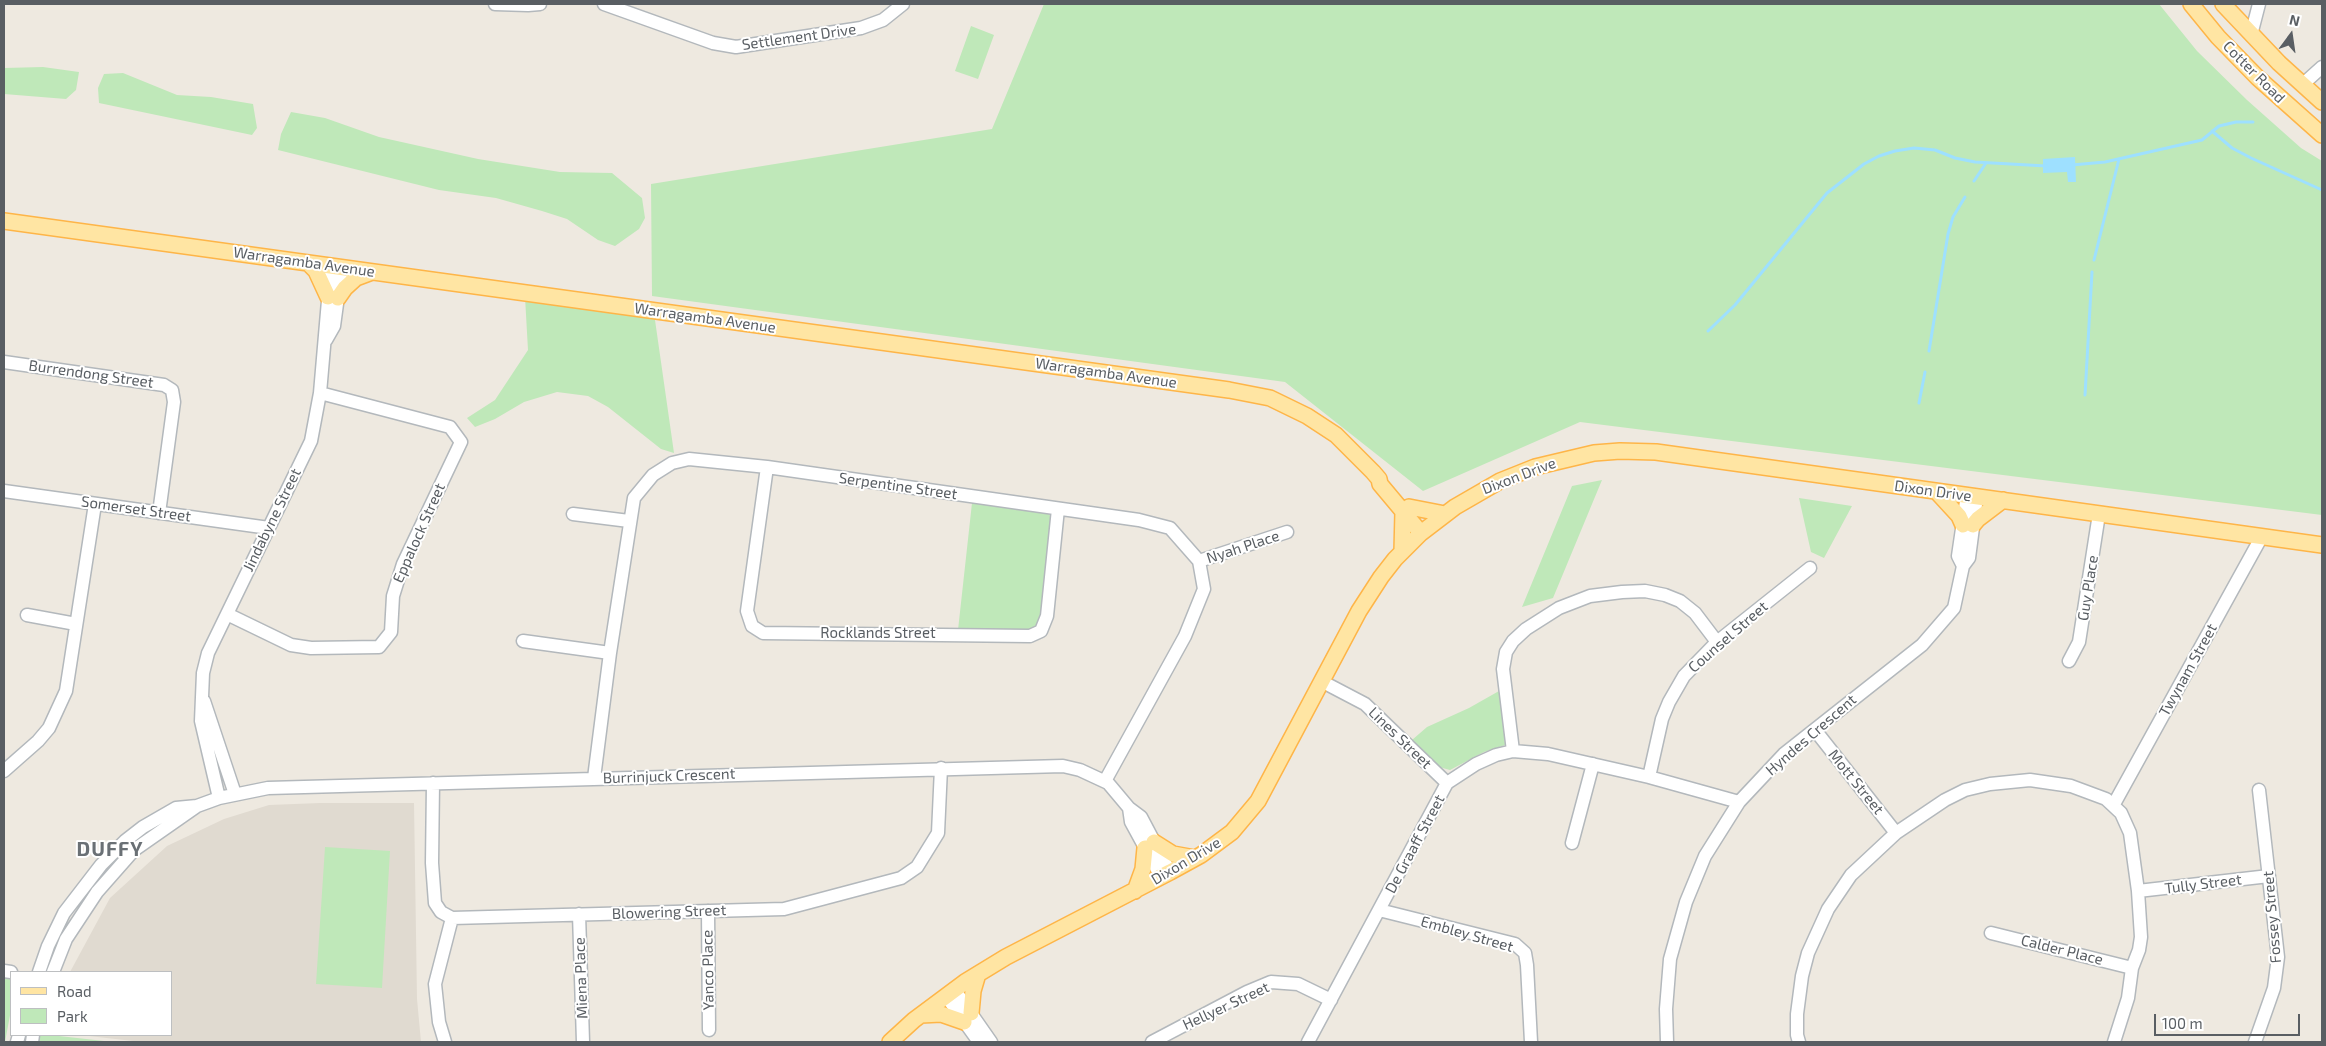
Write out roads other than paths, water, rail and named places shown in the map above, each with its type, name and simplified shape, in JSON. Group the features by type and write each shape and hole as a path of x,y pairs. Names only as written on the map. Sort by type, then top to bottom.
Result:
{"main road":[{"path":"2180,4 2197,24 2218,37"},
{"name":"Cotter Road","path":"2191,4 2218,37 2258,78 2322,135"},
{"name":"Cotter Road","path":"2223,4 2251,35 2322,102"},
{"name":"Warragamba Avenue","path":"4,220 1220,389 1270,398 1307,416 1336,435 1379,479 1380,484 1406,509 1424,530"},
{"path":"308,263 316,271 333,298 356,278 372,272"},
{"name":"Dixon Drive","path":"890,1042 920,1015 978,974 1006,957 1166,875 1195,858 1232,832 1258,802 1366,599 1381,577 1424,530 1445,514 1477,492 1535,467 1585,455 1620,451 1656,452 2322,545"},
{"path":"1936,491 1968,525 2003,500"},
{"path":"1402,552 1406,509 1445,514"},
{"path":"1135,891 1150,845 1173,854 1195,858"},
{"path":"920,1015 941,1014 967,1017 978,974"}],"street":[{"path":"495,4 540,4"},
{"name":"Settlement Drive","path":"604,4 713,43 736,47 861,28 883,20 903,4"},
{"path":"2251,35 2259,4"},
{"path":"2302,85 2322,67"},
{"name":"Jindabyne Street","path":"219,798 202,721 201,694 203,673 208,653 311,441 320,393 326,340 334,326 333,298 337,267"},
{"name":"Burrendong Street","path":"4,362 164,385 172,390 174,402 159,513"},
{"name":"Eppalock Street","path":"227,614 291,645 311,648 379,647 391,632 393,596 403,564 461,442 450,427 320,393"},
{"name":"Serpentine Street","path":"594,778 610,653 634,498 653,475 672,463 689,459 767,468 1139,520 1170,528 1199,562"},
{"name":"Rocklands Street","path":"767,468 747,611 752,626 763,633 1030,636 1041,631 1047,616 1058,508"},
{"name":"Somerset Street","path":"4,491 269,528"},
{"name":"Hyndes Crescent","path":"1667,1042 1666,1009 1670,959 1686,902 1705,856 1739,802 1784,754 1922,645 1954,608 1962,566 1958,556 1968,525 1972,496"},
{"path":"4,770 38,741 49,728 66,691 95,504"},
{"path":"573,514 629,521"},
{"name":"Guy Place","path":"2069,661 2080,642 2099,514"},
{"name":"Nyah Place","path":"1199,562 1287,532"},
{"name":"Twynam Street","path":"2114,804 2262,536"},
{"path":"1105,781 1185,636 1204,590 1199,562"},
{"name":"Counsel Street","path":"1649,777 1662,719 1669,702 1692,666 1717,642 1810,568"},
{"path":"1513,751 1503,669 1506,652 1513,641 1526,629 1559,608 1590,596 1622,592 1645,591 1665,595 1680,601 1695,613 1717,642"},
{"path":"27,615 76,624"},
{"path":"522,641 610,653"},
{"name":"Lines Street","path":"1323,682 1365,704 1447,783"},
{"name":"Jindabyne Street","path":"201,694 212,720 235,794"},
{"name":"Mott Street","path":"1815,730 1896,833"},
{"name":"De Graaff Street","path":"1308,1042 1447,783 1476,764 1513,751 1548,754 1649,777 1739,802"},
{"path":"1572,843 1594,764"},
{"name":"Burrinjuck Crescent","path":"39,971 48,946 64,914 101,865 143,827 176,808 197,806 219,798 268,788 1063,766 1080,770 1105,781 1118,792 1129,808 1131,822 1150,845 1166,875"},
{"name":"Blowering Street","path":"452,918 784,909 901,878 917,867 938,833 941,768"},
{"path":"1799,1042 1797,1014 1802,976 1808,953 1828,908 1851,875 1896,833 1937,804 1956,794 1999,782 2030,780 2052,782 2091,792 2114,804 2122,813 2130,833 2138,891 2140,937 2139,950 2132,968 2128,998 2114,1042"},
{"path":"432,783 435,903 441,912 452,918 435,984 439,1022 445,1042"},
{"name":"Fossey Street","path":"2256,1042 2277,974 2278,957 2259,790"},
{"name":"Burrinjuck Crescent","path":"53,971 66,939 97,892 134,850 197,806"},
{"name":"Tully Street","path":"2138,891 2269,876"},
{"name":"Embley Street","path":"1379,910 1515,944 1525,953 1527,965 1531,1042"},
{"name":"Yanco Place","path":"708,911 709,1030"},
{"name":"Miena Place","path":"579,914 583,1042"},
{"name":"Calder Place","path":"1991,933 2132,968"},
{"name":"Hellyer Street","path":"1152,1042 1247,992 1271,982 1298,984 1331,1000"},
{"path":"950,992 967,1017 979,1042"},
{"path":"967,1017 991,1042"}],"water":[{"path":"2075,157 2076,182 2068,182 2067,172 2043,173 2043,159"}],"waterway":[{"path":"2072,165 2105,162 2202,140 2219,126 2236,122 2253,122"},
{"path":"2212,131 2232,148 2322,190"},
{"path":"1708,331 1735,305 1827,193 1864,164 1879,156 1914,148 1935,150 1955,158 1975,162 2046,166"},
{"path":"2094,260 2119,159"},
{"path":"1974,181 1986,163"},
{"path":"1929,351 1948,234 1953,217 1965,197"},
{"path":"2085,395 2092,272"},
{"path":"1919,403 1925,372"}],"district":[{"name":"DUFFY","path":"110,849"}]}
